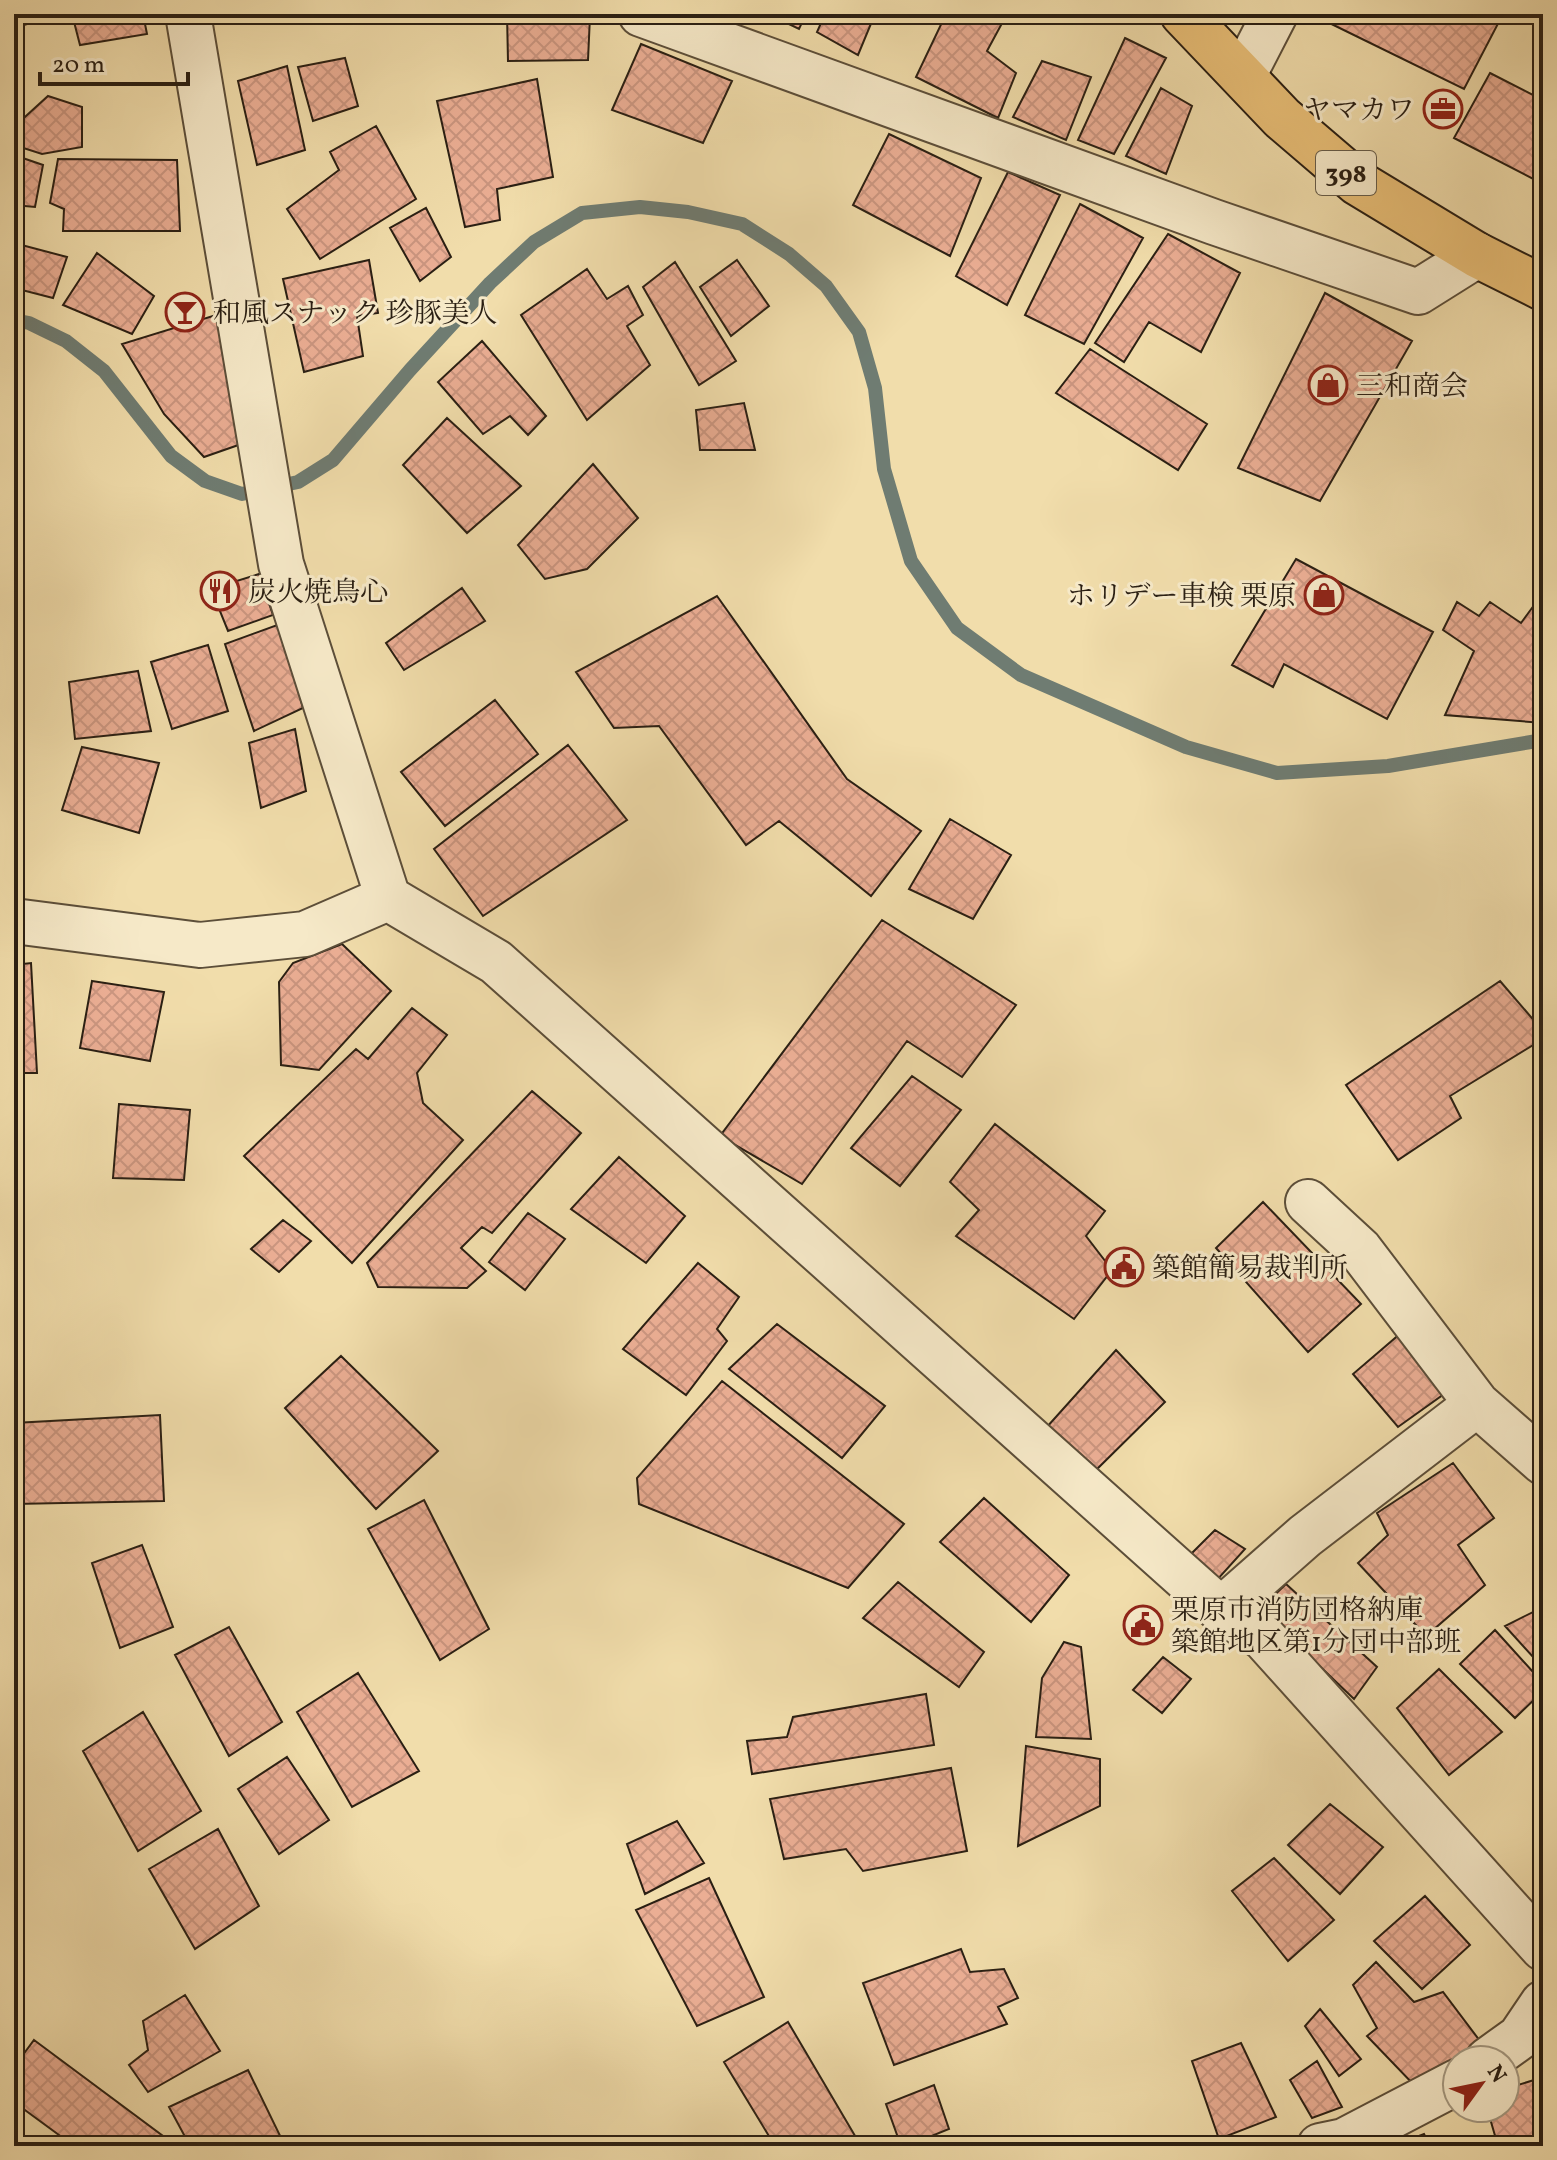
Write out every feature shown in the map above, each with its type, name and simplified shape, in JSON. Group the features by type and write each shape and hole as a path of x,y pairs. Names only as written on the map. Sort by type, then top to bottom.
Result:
{"highway":[{"name":"398","path":"1183,14 1282,118 1358,183 1477,255 1543,288"}],"street":[{"path":"188,14 281,564 388,898 496,962 1221,1610 1264,1638 1543,1948"},
{"path":"641,14 1214,222 1418,292 1477,255"},
{"path":"1243,76 1275,14"},
{"path":"14,921 200,945 305,934 388,898"},
{"path":"1308,1202 1360,1250 1477,1404 1543,1462"},
{"path":"1221,1610 1305,1536 1477,1404"},
{"path":"1510,2044 1520,2037 1543,2003"},
{"path":"1320,2146 1344,2141 1441,2090"}],"building":[{"path":"14,14 58,14 58,15 14,28"},
{"path":"72,14 143,14 147,34 80,45"},
{"path":"507,14 590,16 588,60 508,61"},
{"path":"768,14 806,14 799,29"},
{"path":"825,14 875,14 858,55 817,32"},
{"path":"946,14 1007,14 987,51 1016,73 998,118 916,77"},
{"path":"1311,14 1503,14 1464,89"},
{"path":"1125,38 1166,58 1114,154 1078,140"},
{"path":"641,44 732,81 703,143 612,110"},
{"path":"345,58 358,106 313,121 298,67"},
{"path":"1042,61 1091,77 1066,140 1013,117"},
{"path":"287,66 305,150 257,165 238,81"},
{"path":"1490,73 1543,100 1543,184 1454,138"},
{"path":"537,79 553,177 497,189 500,220 465,227 437,101"},
{"path":"1161,88 1192,106 1166,174 1126,156"},
{"path":"48,96 82,107 82,147 42,154 14,145 14,127"},
{"path":"376,126 416,199 320,259 287,209 339,170 330,152"},
{"path":"889,134 981,178 950,256 853,205"},
{"path":"14,155 43,165 35,207 14,205"},
{"path":"58,159 177,160 180,231 63,231 64,209 50,203"},
{"path":"1008,172 1060,195 1007,305 956,276"},
{"path":"1080,204 1143,238 1084,344 1025,315"},
{"path":"426,208 451,257 420,281 390,228"},
{"path":"1168,234 1240,273 1201,352 1149,322 1124,362 1095,343"},
{"path":"14,243 67,257 53,298 14,288"},
{"path":"97,253 154,296 132,334 63,305"},
{"path":"369,260 378,313 357,316 363,356 304,372 283,279"},
{"path":"737,260 769,306 731,336 700,287"},
{"path":"675,262 736,361 699,385 643,287"},
{"path":"587,269 607,299 628,286 643,315 627,326 650,365 587,420 521,315"},
{"path":"1325,293 1412,341 1320,501 1238,468"},
{"path":"229,311 247,442 204,457 164,414 122,344"},
{"path":"482,341 546,416 528,435 510,416 483,434 438,382"},
{"path":"1090,349 1207,424 1178,470 1056,393"},
{"path":"744,403 755,450 700,450 696,410"},
{"path":"447,418 521,486 467,533 403,465"},
{"path":"593,464 638,518 587,569 545,579 518,545"},
{"path":"1296,559 1433,632 1387,719 1284,664 1273,687 1232,665"},
{"path":"259,574 273,615 228,631 211,589"},
{"path":"462,588 485,621 404,670 386,643"},
{"path":"1543,593 1543,723 1445,715 1474,651 1443,630 1457,602 1479,616 1490,602 1521,623"},
{"path":"717,596 847,779 921,831 871,896 779,821 746,845 659,726 614,728 576,672"},
{"path":"280,624 303,708 254,731 225,644"},
{"path":"208,645 228,711 172,729 151,662"},
{"path":"138,671 151,731 75,739 69,682"},
{"path":"495,700 538,754 445,826 401,772"},
{"path":"295,729 306,791 261,808 249,743"},
{"path":"568,745 627,820 483,916 434,849"},
{"path":"82,747 159,763 139,833 62,810"},
{"path":"950,819 1011,855 973,919 909,889"},
{"path":"882,920 1016,1005 962,1077 907,1041 802,1184 720,1136"},
{"path":"342,944 391,991 319,1070 281,1065 279,982 293,963"},
{"path":"31,963 37,1073 14,1073 14,965"},
{"path":"92,981 164,992 150,1061 80,1048"},
{"path":"1500,981 1543,1031 1543,1039 1450,1096 1461,1118 1398,1160 1346,1085"},
{"path":"412,1008 447,1035 417,1073 423,1103 463,1140 352,1263 244,1156 356,1049 368,1059"},
{"path":"912,1076 961,1110 900,1186 851,1148"},
{"path":"532,1091 581,1133 492,1233 482,1227 461,1248 486,1271 467,1288 378,1287 367,1263"},
{"path":"119,1104 190,1110 184,1180 113,1178"},
{"path":"995,1124 1105,1211 1086,1236 1112,1270 1074,1319 956,1236 979,1210 950,1182"},
{"path":"619,1157 685,1216 646,1263 571,1209"},
{"path":"1263,1202 1361,1304 1308,1352 1216,1248"},
{"path":"528,1213 565,1239 525,1290 489,1262"},
{"path":"283,1220 311,1241 279,1272 251,1249"},
{"path":"698,1263 739,1297 717,1329 727,1341 686,1395 623,1349"},
{"path":"777,1324 885,1406 842,1458 729,1369"},
{"path":"1401,1333 1451,1389 1398,1427 1353,1374"},
{"path":"1116,1350 1165,1402 1093,1473 1046,1428"},
{"path":"341,1356 438,1451 376,1509 285,1408"},
{"path":"722,1381 904,1524 848,1588 639,1504 637,1478"},
{"path":"160,1415 164,1501 14,1504 14,1423"},
{"path":"1453,1463 1494,1518 1458,1545 1485,1585 1426,1636 1358,1563 1388,1535 1377,1513"},
{"path":"984,1498 1069,1575 1031,1622 940,1542"},
{"path":"424,1500 489,1629 440,1660 368,1529"},
{"path":"1215,1530 1245,1549 1217,1580 1188,1557"},
{"path":"142,1545 173,1627 120,1648 92,1563"},
{"path":"898,1582 984,1652 959,1687 863,1618"},
{"path":"1286,1584 1377,1667 1354,1699 1260,1609"},
{"path":"1543,1607 1543,1668 1505,1626"},
{"path":"229,1627 282,1722 229,1756 175,1655"},
{"path":"1495,1630 1543,1683 1543,1691 1515,1718 1460,1664"},
{"path":"1064,1642 1081,1647 1091,1739 1036,1737 1042,1678"},
{"path":"1163,1657 1191,1679 1162,1713 1133,1690"},
{"path":"1439,1669 1502,1732 1449,1775 1397,1708"},
{"path":"358,1673 419,1771 352,1807 297,1712"},
{"path":"926,1694 934,1745 752,1774 747,1741 787,1737 793,1717"},
{"path":"143,1712 201,1811 138,1851 83,1751"},
{"path":"1026,1746 1100,1759 1100,1806 1018,1846"},
{"path":"287,1757 329,1820 279,1854 238,1789"},
{"path":"951,1768 967,1851 863,1871 846,1849 784,1859 770,1799"},
{"path":"1330,1804 1383,1847 1340,1894 1288,1845"},
{"path":"677,1821 704,1863 645,1894 627,1844"},
{"path":"218,1829 259,1906 195,1949 149,1869"},
{"path":"1274,1858 1334,1920 1288,1961 1232,1891"},
{"path":"709,1878 764,1997 697,2026 636,1910"},
{"path":"1425,1896 1470,1945 1422,1989 1374,1941"},
{"path":"961,1949 970,1972 1004,1969 1018,1998 998,2007 1007,2024 894,2065 863,1983"},
{"path":"1376,1962 1414,2002 1443,1992 1480,2041 1476,2044 1441,2044 1441,2067 1414,2085 1367,2036 1377,2028 1353,1985"},
{"path":"185,1995 220,2051 148,2092 129,2065 148,2050 143,2021"},
{"path":"1320,2009 1361,2059 1339,2076 1305,2026"},
{"path":"788,2022 861,2146 775,2146 724,2062"},
{"path":"34,2040 167,2139 161,2146 74,2146 14,2102 14,2067"},
{"path":"1241,2043 1276,2117 1219,2139 1192,2061"},
{"path":"1317,2061 1342,2107 1312,2118 1290,2080"},
{"path":"248,2070 285,2146 190,2146 169,2107"},
{"path":"1534,2080 1543,2105 1543,2146 1498,2146 1492,2124 1521,2124 1521,2084"},
{"path":"934,2085 949,2129 901,2146 886,2104"},
{"path":"1424,2134 1430,2146 1393,2146"}],"waterway":[{"path":"14,320 29,323 66,341 104,371 171,456 205,481 242,494 298,482 333,460 490,283 534,242 582,213 640,207 688,212 742,224 789,254 826,286 859,332 875,388 884,469 911,561 957,628 1021,675 1186,747 1277,773 1388,766 1543,740"}],"place":[{"name":"ヤマカワ","path":"1443,109"},
{"name":"和風スナック 珍豚美人","path":"185,312"},
{"name":"三和商会","path":"1328,385"},
{"name":"炭火焼鳥心","path":"220,591"},
{"name":"ホリデー車検 栗原","path":"1324,595"},
{"name":"築館簡易裁判所","path":"1124,1267"},
{"name":"栗原市消防団格納庫 築館地区第1分団中部班","path":"1143,1625"}]}
